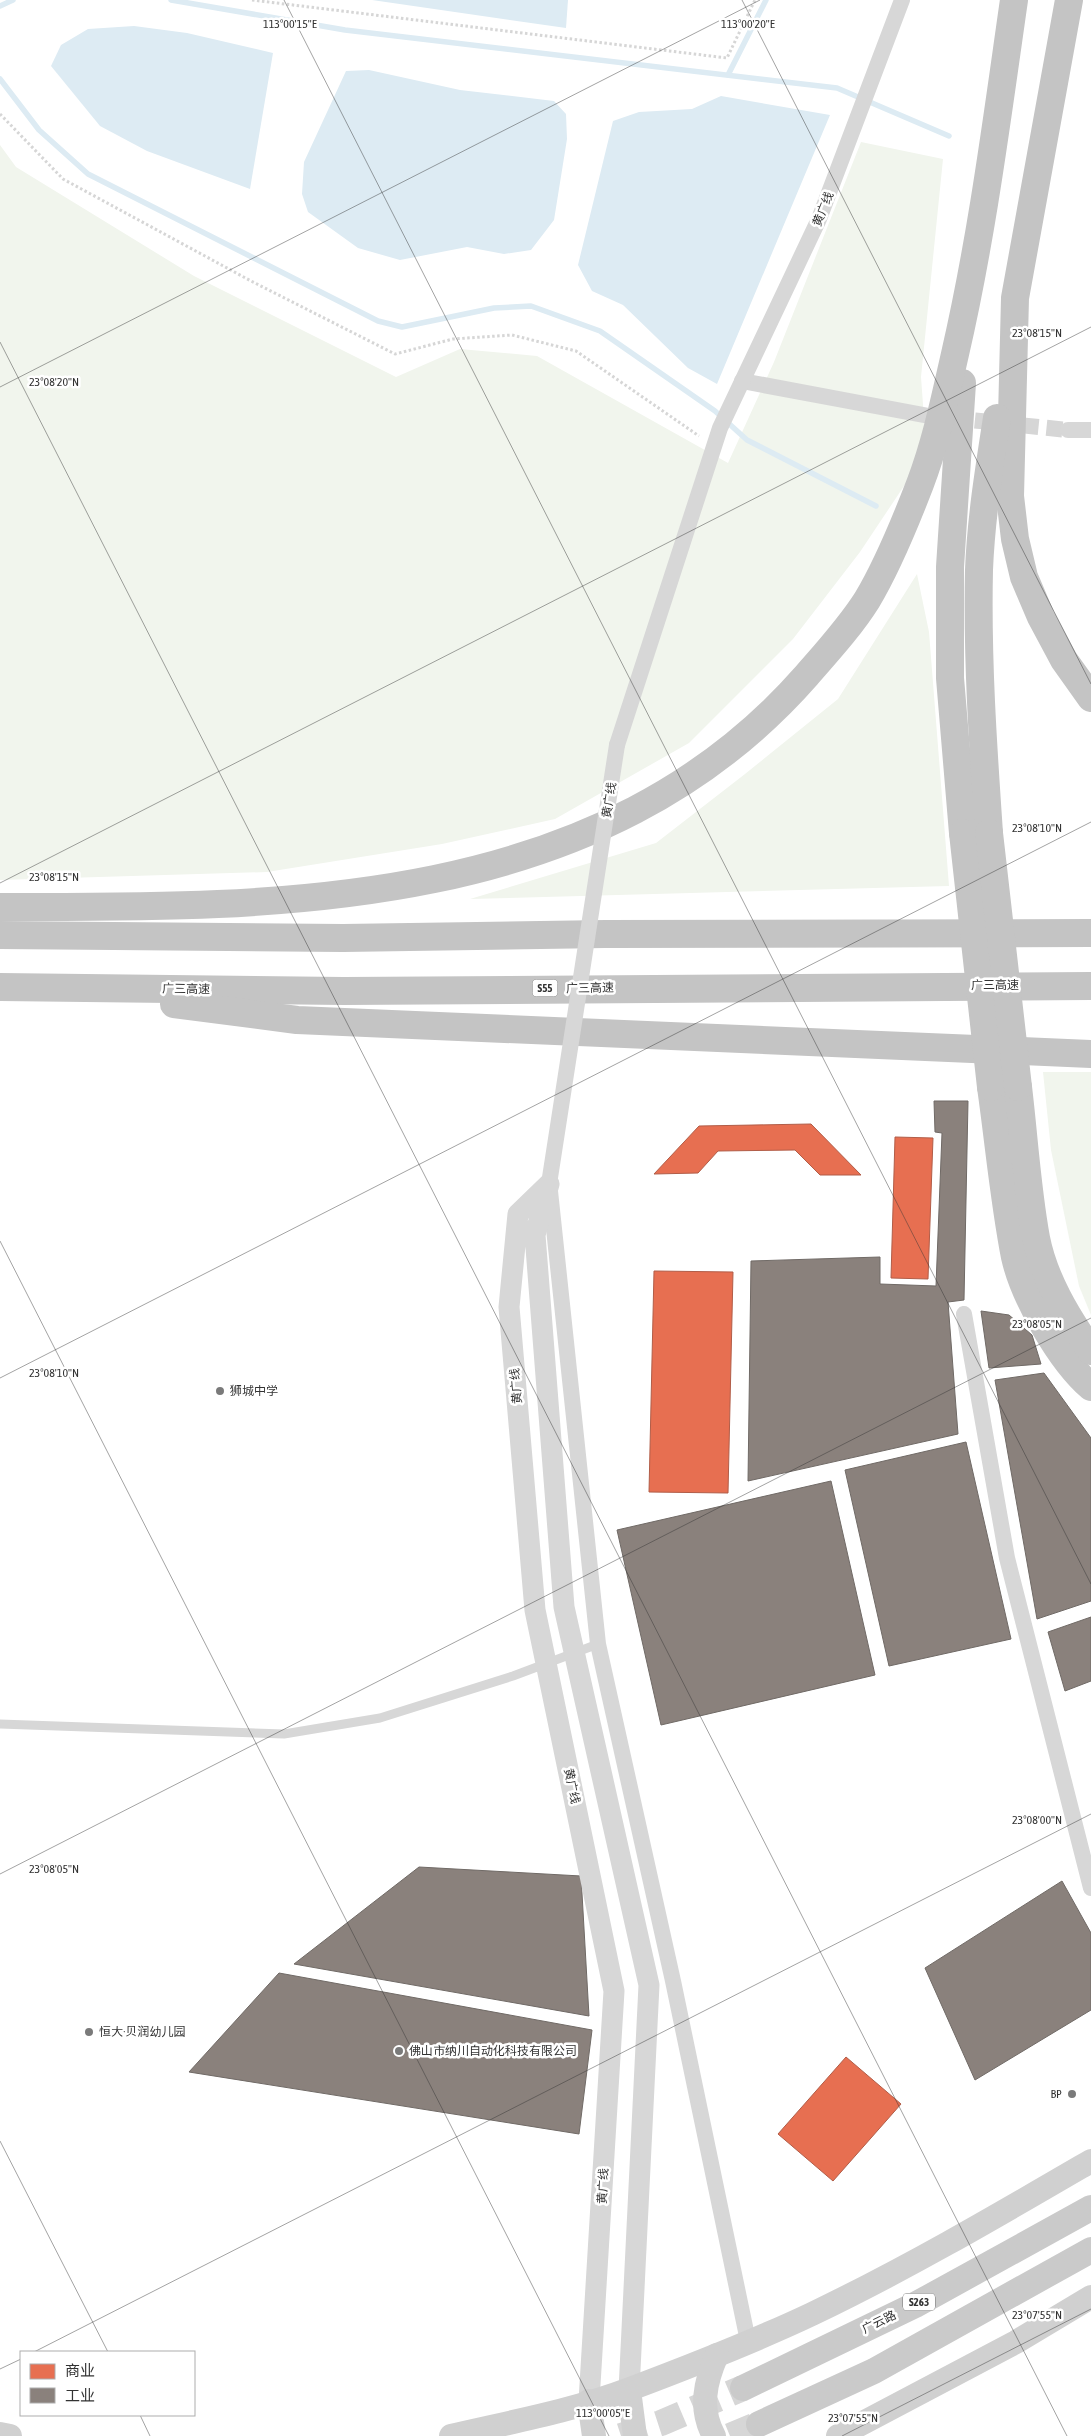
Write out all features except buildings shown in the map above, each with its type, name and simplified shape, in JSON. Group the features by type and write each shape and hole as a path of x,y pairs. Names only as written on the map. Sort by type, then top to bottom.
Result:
{"highway":[{"path":"0,908 174,908 288,901 391,888 470,872 538,852 590,831 644,805 702,770 750,733 789,695 866,601 892,550 921,482 940,422 968,300 1014,0"},
{"path":"976,833 980,689 980,569 986,485 1015,298 1069,0"},
{"path":"1015,298 1010,451 1010,496 1015,539 1024,577 1041,617 1064,660 1091,698"},
{"path":"968,300 950,567 950,678 976,833 1005,1087 1016,1259 1032,1302 1052,1341 1078,1375 1091,1387"},
{"path":"0,935 353,938 604,934 1091,933"},
{"name":"广三高速","path":"0,987 344,991 1091,986"},
{"path":"49,987 298,1020 1091,1054"},
{"path":"1005,1087 1036,1239 1051,1282 1068,1318 1091,1350"}],"main road":[{"path":"468,2434 533,2418 629,2390 717,2355 830,2304 987,2221 1091,2161"},
{"name":"广云路","path":"744,2388 915,2305 1091,2208"},
{"path":"759,2424 874,2371 1091,2250"},
{"path":"838,2436 1016,2342 1091,2297"},
{"path":"714,2436 708,2425 704,2399 708,2375 717,2355"},
{"path":"629,2390 635,2436"},
{"path":"590,2401 594,2436"},
{"path":"0,2434 10,2436"}],"street":[{"name":"黄广线","path":"629,2390 649,1985 564,1606 535,1235 549,1184 617,745 720,428 819,219 902,0"},
{"path":"742,380 929,416"},
{"path":"1068,430 1091,430"},
{"name":"黄广线","path":"549,1184 518,1214 509,1307 535,1610 614,1991 590,2401"},
{"path":"549,1184 598,1644 671,1972 748,2341"},
{"path":"964,1314 1007,1558 1091,1888"}],"lane":[{"path":"0,1724 284,1734 380,1718 546,1664 598,1644"}],"path":[{"path":"252,0 727,58 755,0"},
{"path":"0,114 63,179 251,281 395,354 453,339 512,335 576,351 615,380 714,446"}],"shaded area":[{"path":"372,0 568,0 566,28"},
{"path":"134,26 187,33 273,53 250,189 147,151 100,126 51,66 61,45 88,29"},
{"path":"369,70 460,90 554,101 566,114 567,139 554,220 531,250 504,254 467,247 400,260 358,248 308,212 302,194 304,162 346,71"},
{"path":"721,96 830,115 717,384 688,368 623,305 592,291 578,265 613,121 639,112 692,109"},
{"path":"861,142 943,159 921,377 925,432 914,471 860,552 793,639 689,743 555,819 442,844 267,872 0,880 0,145 16,167 194,276 396,377 460,349 537,356 728,463 774,362"},
{"path":"917,574 929,632 949,886 470,899 656,843 838,699"},
{"path":"1043,1072 1091,1072 1091,1315 1079,1286 1051,1150"}],"waterway":[{"path":"0,6 13,0"},
{"path":"171,0 345,30 837,88 949,136"},
{"path":"728,75 766,0"},
{"path":"0,79 39,130 88,174 378,321 402,327 494,308 531,306 600,331 715,411 747,440 876,506"}],"tunnel":[{"path":"951,418 1068,430"},
{"path":"621,2436 661,2423 743,2388"},
{"path":"730,2436 759,2424"}],"place":[{"name":"狮城中学","path":"220,1391"},
{"name":"恒大·贝润幼儿园","path":"89,2032"},
{"name":"佛山市纳川自动化科技有限公司","path":"399,2051"},
{"name":"BP","path":"1072,2094"}]}
